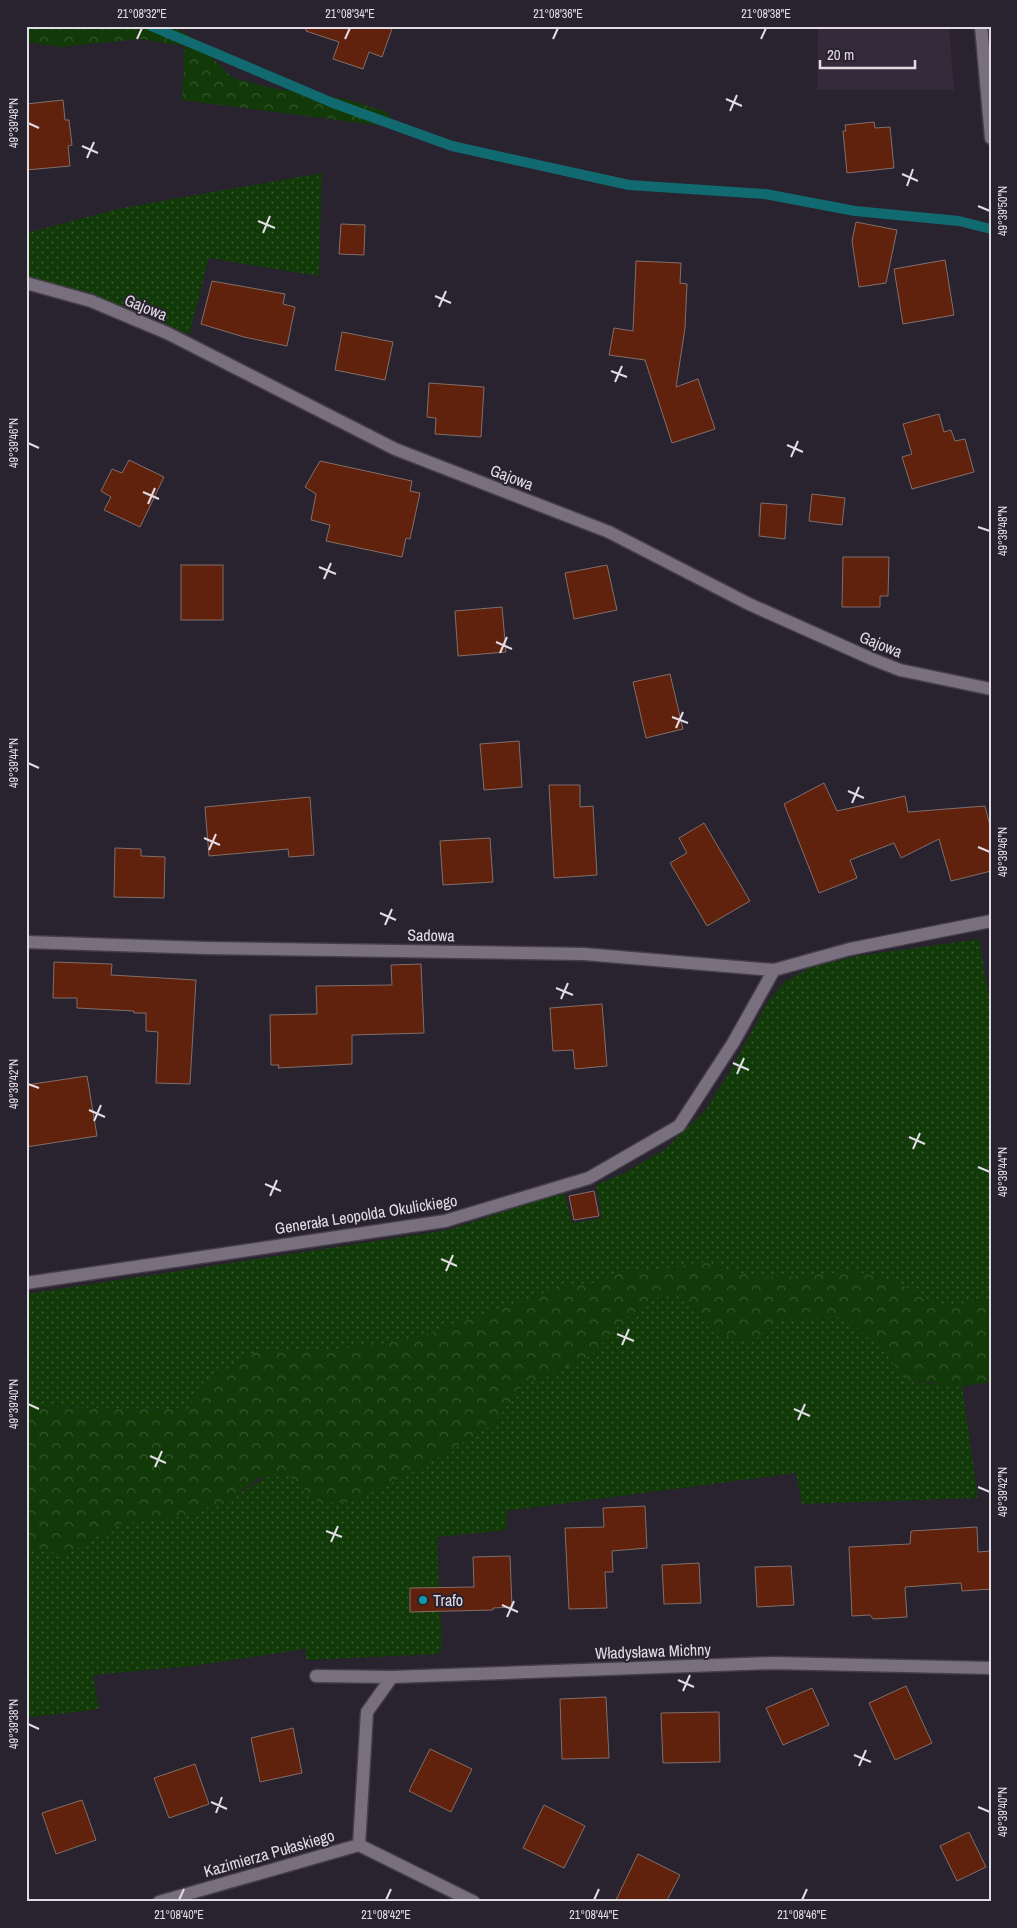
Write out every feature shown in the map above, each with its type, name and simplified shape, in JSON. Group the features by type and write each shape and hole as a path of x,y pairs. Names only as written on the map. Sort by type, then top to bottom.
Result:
{"street":[{"path":"981,26 991,138"},
{"name":"Gajowa","path":"26,283 92,301 167,333 395,449 609,532 749,604 872,659 900,670 991,689"},
{"path":"774,970 850,949 991,921"},
{"name":"Sadowa","path":"26,942 206,948 584,954 774,970"},
{"name":"Generała Leopolda Okulickiego","path":"26,1283 445,1221 589,1178 680,1126 733,1043 774,970"},
{"name":"Władysława Michny","path":"316,1676 392,1676 773,1663 991,1668"},
{"name":"Kazimierza Pułaskiego","path":"358,1845 367,1712 392,1676"},
{"name":"Kazimierza Pułaskiego","path":"159,1902 358,1845 474,1902"}],"shaded area":[{"path":"818,26 949,26 954,90 817,90"}],"green space":[{"path":"26,26 171,26 187,34 233,78 277,89 349,100 387,112 391,118 384,126 182,100 185,46 140,39 61,47 26,42"},
{"path":"322,173 319,276 209,258 189,335 146,314 26,275 26,233 122,208"},
{"path":"979,939 991,1008 991,1301 980,1298 952,1307 925,1300 896,1281 843,1269 839,1273 763,1278 735,1272 706,1262 665,1269 622,1272 593,1283 564,1287 407,1341 328,1350 258,1351 203,1383 189,1409 26,1407 26,1294 448,1230 564,1192 572,1223 602,1218 596,1185 626,1172 664,1150 704,1112 729,1073 767,1003 784,982 810,968 857,956"},
{"path":"706,1262 735,1272 763,1278 839,1273 843,1269 896,1281 925,1300 952,1307 980,1298 991,1301 991,1382 958,1387 932,1382 906,1381 885,1352 844,1317 783,1319 772,1325 752,1342 713,1332 677,1293 649,1300 620,1324 590,1356 540,1379 526,1382 492,1425 411,1473 352,1502 320,1503 287,1474 259,1478 234,1496 186,1516 119,1524 65,1555 26,1547 26,1407 189,1409 203,1383 258,1351 328,1350 407,1341 564,1287 593,1283 622,1272 665,1269"},
{"path":"677,1293 713,1332 752,1342 772,1325 783,1319 845,1317 885,1352 906,1381 962,1386 978,1498 802,1504 796,1473 507,1511 507,1530 437,1537 442,1650 439,1649 439,1654 306,1660 306,1649 192,1666 93,1675 99,1709 26,1718 26,1547 65,1555 119,1524 186,1516 234,1496 266,1477 287,1474 320,1503 352,1502 411,1473 492,1425 526,1382 540,1379 620,1324 649,1300"}],"building":[{"path":"306,26 393,26 382,57 369,52 363,69 333,59 339,42 306,31"},
{"path":"63,100 65,120 69,120 72,145 68,146 70,166 26,170 26,104"},
{"path":"874,122 875,128 890,127 894,168 847,173 843,131 846,131 845,125"},
{"path":"856,222 897,230 886,283 859,287 852,241"},
{"path":"341,224 365,225 364,255 339,254"},
{"path":"945,260 954,315 903,324 894,269"},
{"path":"636,261 681,263 680,283 687,284 685,328 676,387 698,379 715,429 672,443 645,360 609,355 614,328 633,331"},
{"path":"212,281 285,294 283,304 295,307 287,346 244,337 201,324"},
{"path":"342,332 393,342 385,380 335,370"},
{"path":"429,383 484,387 481,437 435,434 436,418 427,417"},
{"path":"939,414 944,432 951,430 955,441 965,439 974,472 912,489 902,457 912,454 903,424"},
{"path":"129,460 164,477 140,527 104,510 111,497 101,491 112,469 122,473"},
{"path":"320,461 412,481 410,491 420,493 410,539 406,538 402,557 326,541 330,525 311,520 316,494 305,487"},
{"path":"812,494 845,498 842,525 809,521"},
{"path":"761,503 787,505 785,539 759,536"},
{"path":"843,557 889,557 888,596 880,596 880,607 842,607"},
{"path":"181,565 223,565 223,620 181,620"},
{"path":"607,565 617,610 574,619 565,573"},
{"path":"502,607 506,652 458,656 455,611"},
{"path":"670,674 683,729 646,738 633,682"},
{"path":"519,741 522,787 484,790 480,744"},
{"path":"824,783 837,811 905,796 908,812 985,806 991,830 991,871 951,881 939,839 901,858 894,843 850,860 857,878 819,893 784,804"},
{"path":"549,785 580,785 580,807 593,806 597,875 554,878"},
{"path":"310,797 314,855 289,857 288,849 209,856 205,807"},
{"path":"704,823 750,901 707,926 670,863 687,853 679,838"},
{"path":"490,838 493,882 443,885 440,841"},
{"path":"115,848 141,849 141,856 165,857 164,898 114,897"},
{"path":"54,962 112,964 111,975 196,980 190,1084 156,1083 158,1032 146,1031 146,1013 77,1008 77,998 53,998"},
{"path":"421,964 424,1033 352,1035 352,1064 278,1068 279,1065 271,1065 270,1015 317,1014 316,986 392,985 391,965"},
{"path":"602,1004 607,1066 575,1069 573,1050 553,1051 550,1008"},
{"path":"87,1076 97,1136 26,1147 26,1085"},
{"path":"594,1191 599,1216 574,1220 569,1196"},
{"path":"645,1506 647,1548 612,1551 613,1572 605,1572 607,1608 569,1609 565,1528 604,1527 603,1508"},
{"path":"977,1527 978,1552 991,1551 991,1589 962,1591 961,1583 905,1587 907,1617 873,1619 870,1615 852,1616 849,1547 910,1544 911,1531"},
{"path":"510,1556 512,1607 493,1608 493,1610 410,1612 410,1588 474,1587 473,1557"},
{"path":"699,1563 701,1603 664,1604 662,1565"},
{"path":"791,1566 794,1605 757,1607 755,1567"},
{"path":"906,1686 932,1743 895,1760 869,1703"},
{"path":"812,1688 829,1725 783,1745 766,1708"},
{"path":"606,1697 609,1758 562,1759 560,1699"},
{"path":"719,1712 720,1762 663,1763 661,1713"},
{"path":"293,1728 302,1773 260,1782 251,1738"},
{"path":"430,1749 472,1769 451,1812 409,1791"},
{"path":"195,1764 209,1804 169,1818 154,1778"},
{"path":"82,1800 96,1840 56,1854 42,1813"},
{"path":"544,1805 585,1826 564,1868 523,1848"},
{"path":"969,1832 986,1867 957,1881 940,1846"},
{"path":"638,1854 680,1875 666,1902 615,1902"}],"waterway":[{"path":"151,26 333,103 452,146 629,185 765,194 855,211 959,221 991,229"}],"place":[{"name":"Trafo","path":"423,1600"}]}
